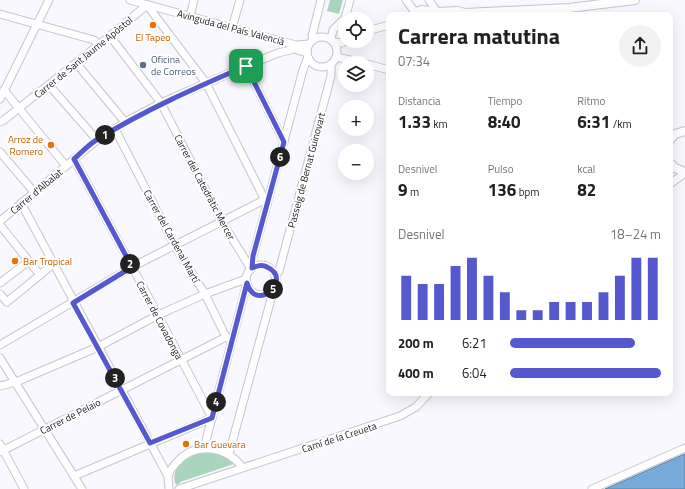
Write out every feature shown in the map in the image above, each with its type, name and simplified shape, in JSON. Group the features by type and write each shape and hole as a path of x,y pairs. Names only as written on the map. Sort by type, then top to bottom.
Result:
{"main road":[{"path":"500,12 569,8 635,0"},
{"path":"418,12 422,10 430,12"},
{"path":"673,136 679,132 685,131"},
{"path":"673,166 685,172"}],"street":[{"path":"0,99 49,0"},
{"name":"Avinguda del País Valencià","path":"130,0 148,2 190,16 296,45 311,42"},
{"path":"190,16 194,0"},
{"path":"232,28 240,0"},
{"path":"347,12 350,0"},
{"path":"406,0 414,12"},
{"path":"429,0 437,12"},
{"path":"204,448 229,339 252,269 253,256 265,202 284,142 308,55 320,1"},
{"path":"148,2 206,84 265,202"},
{"name":"Carrer de Sant Jaume Apòstol","path":"0,122 110,36 148,2"},
{"path":"0,14 94,40 98,45"},
{"path":"308,55 311,61 318,66 323,67 332,64 337,52 332,41 333,30 338,26"},
{"path":"374,28 386,26"},
{"name":"Carrer del Catedràtic Mercer","path":"110,36 161,103 222,222 252,269"},
{"path":"311,42 322,37 338,42"},
{"path":"273,39 277,43 278,53"},
{"name":"Carrer d'Albalat","path":"0,221 97,140 115,130 125,122 161,103 278,53 294,49 308,55"},
{"path":"76,63 125,122"},
{"name":"Passeig de Bernat Guinovart","path":"275,276 279,271 332,64"},
{"path":"374,65 386,69"},
{"path":"246,66 284,142"},
{"path":"49,85 97,140"},
{"path":"4,90 66,166"},
{"name":"Carrer del Cardenal Martí","path":"115,130 175,246 205,294 229,339"},
{"path":"0,152 34,192"},
{"name":"Carrer de Covadonga","path":"74,159 212,418"},
{"path":"673,182 685,172"},
{"path":"0,345 132,267 265,202"},
{"path":"21,203 54,263 73,303 168,476 169,489"},
{"path":"0,221 40,275"},
{"path":"0,284 29,261"},
{"path":"0,294 7,302 54,263"},
{"path":"229,454 276,282 272,270 266,266 259,266 252,269"},
{"path":"247,281 249,289 258,295 267,294 274,288"},
{"path":"0,386 16,382 98,347 158,315 205,294 247,281"},
{"name":"Carrer de Pelaio","path":"1,448 44,429 182,360 229,339"},
{"path":"0,358 82,489"},
{"name":"Camí de la Creueta","path":"179,489 400,416 416,407 426,396"},
{"path":"74,476 212,418"},
{"path":"1,448 24,489"},
{"path":"168,476 174,465 184,456 204,448 217,449 229,454 242,467"},
{"path":"592,489 685,448"}],"green space":[{"path":"330,0 343,0 338,14 327,11"},
{"path":"208,452 220,454 234,464 180,482 177,485 175,483 174,477 176,471 184,461 195,455"}],"water":[{"path":"685,454 685,489 605,489 682,455"}],"place":[{"name":"El Tapeo","path":"153,25"},
{"name":"Oficina de Correos","path":"143,65"},
{"name":"Arroz de Romero","path":"51,145"},
{"name":"Bar Tropical","path":"15,261"},
{"name":"Bar Guevara","path":"186,444"}],"route":[{"path":"246,66 282,134 284,142 253,256 252,268 262,265 266,266 274,272 276,282 274,288 270,292 261,295 258,295 249,289 247,283 212,418 150,443 73,303 132,267 74,159 97,140 115,130 125,122 161,103 246,66"}]}
